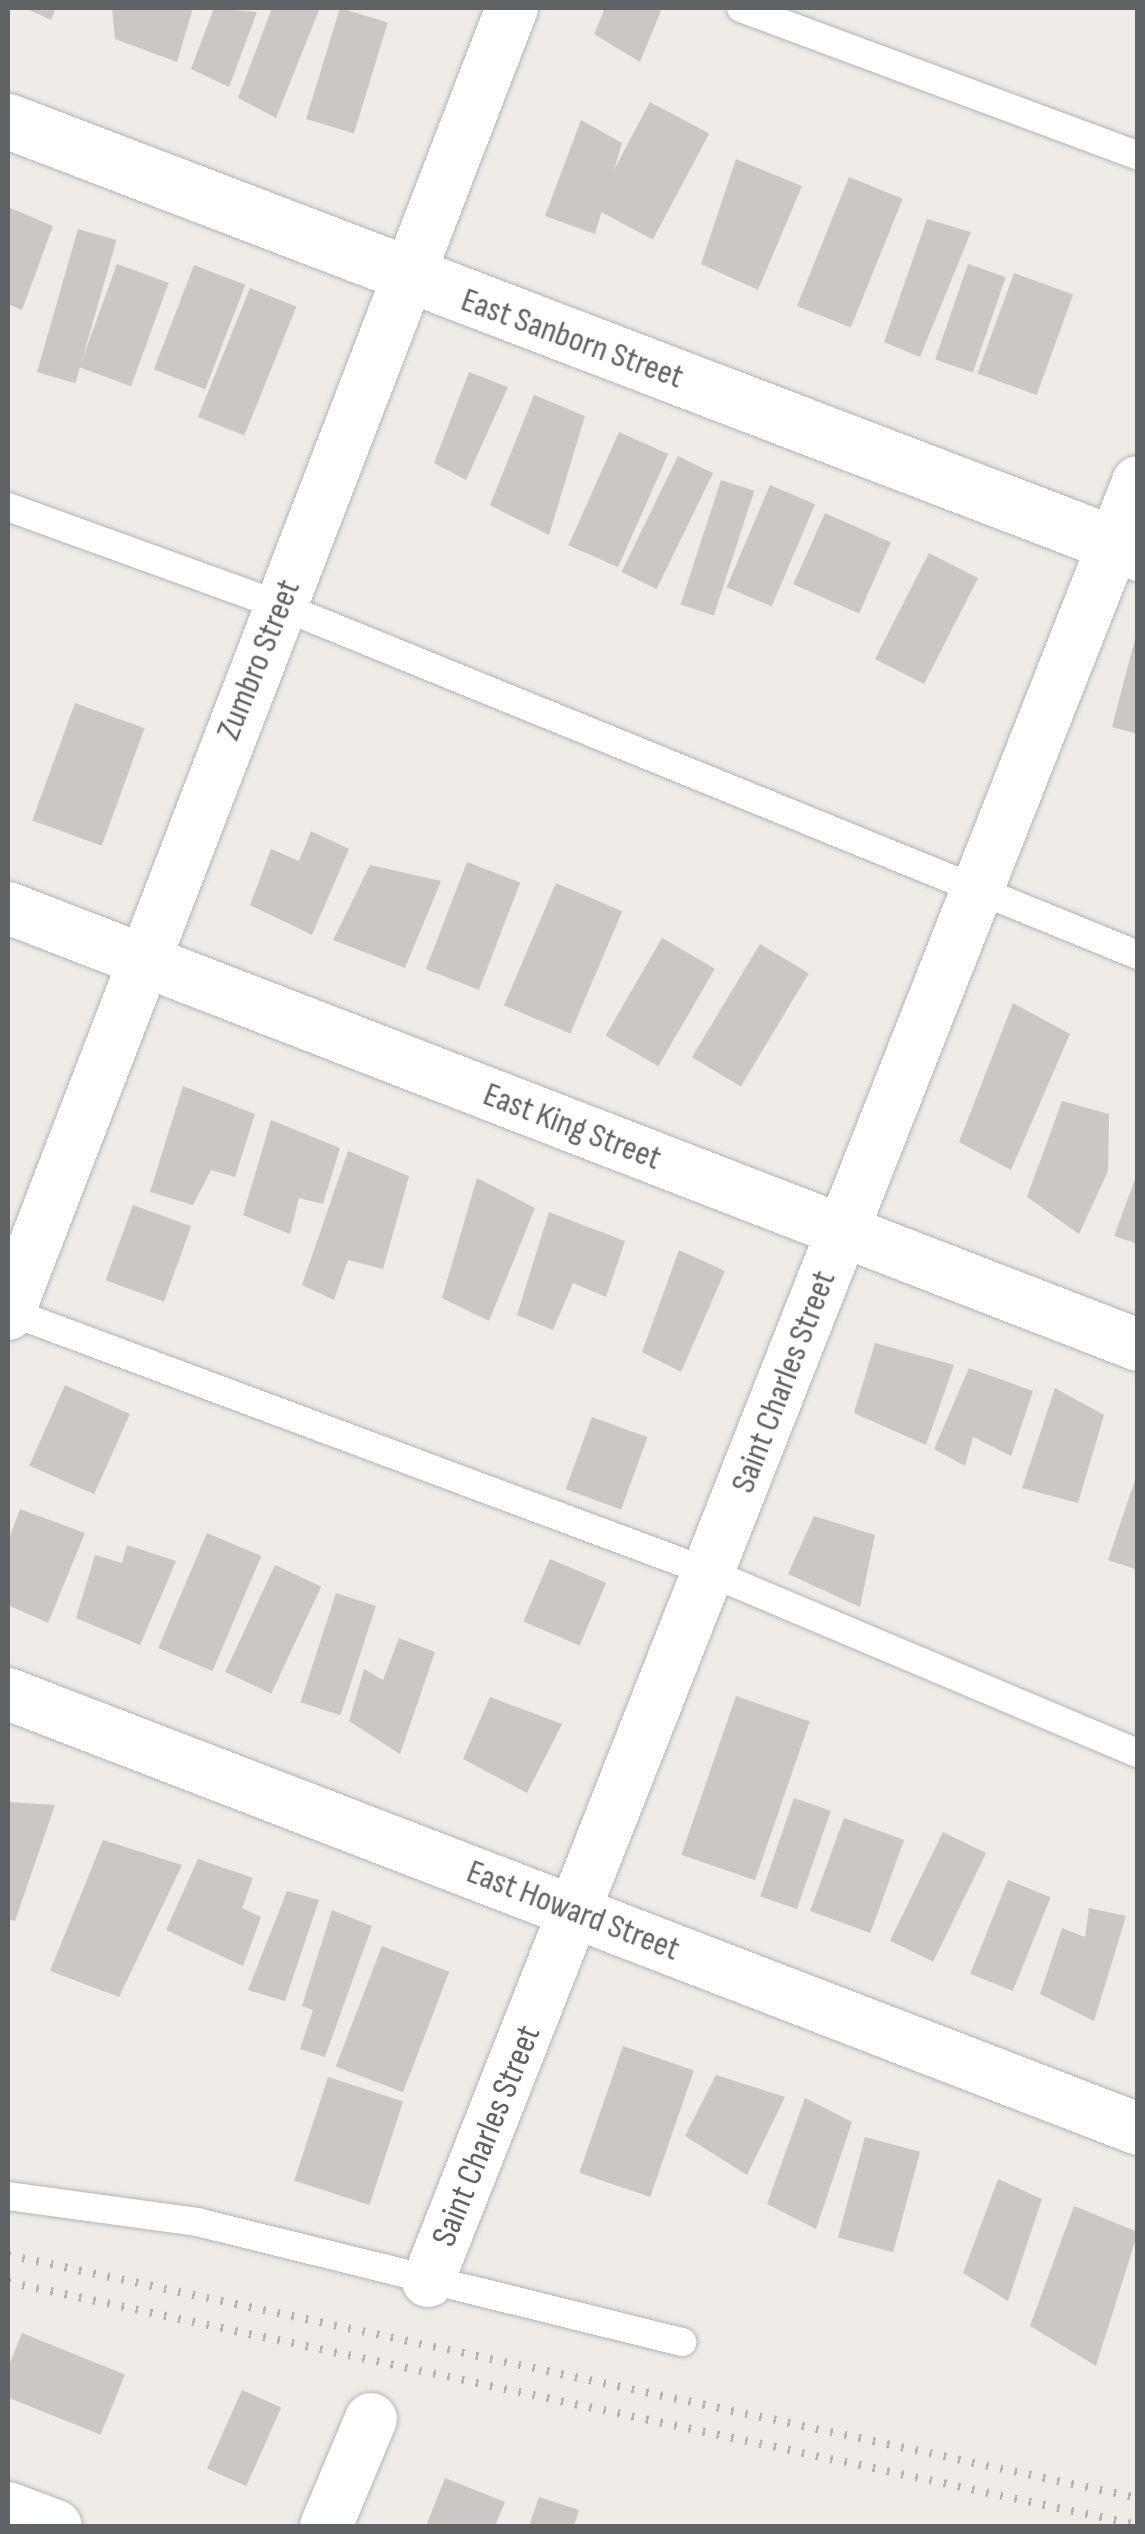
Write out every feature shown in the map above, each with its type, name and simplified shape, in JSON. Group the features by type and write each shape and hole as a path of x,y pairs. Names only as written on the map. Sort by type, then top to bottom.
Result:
{"street":[{"name":"Zumbro Street","path":"8,1312 512,8"},
{"name":"East Sanborn Street","path":"8,122 1126,548"},
{"name":"Saint Charles Street","path":"428,2281 578,1914 978,892 1126,548 1138,482"},
{"name":"East King Street","path":"8,908 1138,1345"},
{"name":"East Howard Street","path":"8,1694 1138,2129"},
{"path":"326,2526 371,2419"},
{"path":"8,2508 56,2526"}],"lane":[{"path":"740,8 1138,156"},
{"path":"8,507 281,606 1138,955"},
{"path":"8,1312 710,1573 1138,1753"},
{"path":"8,2196 197,2222 682,2342"}],"building":[{"path":"25,8 56,8 51,20"},
{"path":"112,8 193,8 177,62 115,39"},
{"path":"214,8 257,12 229,87 191,69"},
{"path":"272,8 319,10 276,118 238,98"},
{"path":"340,8 388,23 354,134 306,119"},
{"path":"605,8 662,8 640,62 594,34"},
{"path":"650,102 709,133 653,239 594,208"},
{"path":"581,120 622,143 595,234 545,216"},
{"path":"736,159 802,186 758,290 701,264"},
{"path":"849,177 903,199 851,328 797,306"},
{"path":"8,207 53,226 22,310 8,304"},
{"path":"927,219 971,232 920,357 884,342"},
{"path":"78,229 116,240 75,383 37,372"},
{"path":"117,264 169,283 131,386 79,367"},
{"path":"968,264 1006,277 973,373 935,359"},
{"path":"194,265 245,285 205,389 154,370"},
{"path":"1014,273 1073,295 1037,395 977,374"},
{"path":"250,288 296,307 244,436 198,417"},
{"path":"469,372 508,387 466,480 434,463"},
{"path":"534,395 585,416 549,535 490,505"},
{"path":"619,432 668,454 618,567 569,545"},
{"path":"678,456 713,473 657,589 621,572"},
{"path":"721,480 754,491 714,615 681,605"},
{"path":"770,485 815,504 772,606 727,587"},
{"path":"825,513 891,542 859,614 793,584"},
{"path":"929,553 978,578 924,684 875,659"},
{"path":"1138,635 1138,734 1112,727"},
{"path":"75,703 145,728 102,846 32,820"},
{"path":"311,831 349,849 312,935 250,905 271,849 299,861"},
{"path":"467,862 520,882 479,990 426,969"},
{"path":"370,865 441,881 405,968 333,940"},
{"path":"556,883 622,911 570,1034 504,1005"},
{"path":"662,938 715,968 658,1066 606,1036"},
{"path":"760,944 809,973 741,1087 692,1057"},
{"path":"1013,1003 1070,1034 1011,1170 959,1142"},
{"path":"183,1086 255,1114 235,1177 211,1170 193,1205 150,1192"},
{"path":"1062,1101 1109,1114 1108,1171 1079,1234 1027,1197"},
{"path":"271,1120 340,1148 323,1204 299,1198 290,1234 243,1215"},
{"path":"348,1151 409,1176 383,1269 348,1260 334,1300 302,1285"},
{"path":"1138,1175 1138,1244 1114,1236"},
{"path":"477,1178 535,1208 489,1321 442,1298"},
{"path":"133,1205 191,1226 164,1301 106,1280"},
{"path":"549,1212 625,1241 606,1297 573,1283 553,1330 517,1315"},
{"path":"679,1250 725,1271 681,1372 642,1352"},
{"path":"875,1343 954,1365 926,1445 854,1413"},
{"path":"969,1368 1033,1391 1011,1456 973,1437 965,1466 934,1449"},
{"path":"65,1385 130,1414 94,1494 29,1465"},
{"path":"1055,1388 1104,1415 1078,1503 1022,1488"},
{"path":"592,1417 647,1437 621,1510 566,1489"},
{"path":"1138,1474 1138,1570 1108,1560"},
{"path":"20,1509 85,1533 48,1623 8,1605 8,1541"},
{"path":"814,1516 875,1535 860,1607 788,1574"},
{"path":"207,1533 261,1556 212,1671 158,1648"},
{"path":"127,1545 176,1561 140,1645 76,1618 95,1555 122,1563"},
{"path":"550,1559 606,1583 580,1645 523,1622"},
{"path":"275,1565 321,1587 271,1693 225,1672"},
{"path":"336,1593 376,1606 340,1715 300,1702"},
{"path":"399,1638 435,1652 400,1754 349,1721 364,1669 383,1680"},
{"path":"736,1696 810,1721 755,1880 681,1855"},
{"path":"490,1697 562,1724 527,1793 463,1759"},
{"path":"794,1798 831,1811 797,1909 760,1896"},
{"path":"8,1802 55,1805 15,1921 8,1919"},
{"path":"844,1818 904,1840 870,1933 810,1911"},
{"path":"943,1832 986,1853 933,1962 890,1941"},
{"path":"103,1840 182,1865 119,1997 50,1971"},
{"path":"198,1859 253,1878 242,1908 261,1917 243,1966 166,1930"},
{"path":"1008,1880 1051,1897 1013,1991 970,1974"},
{"path":"287,1891 319,1900 285,2001 248,1990"},
{"path":"1089,1908 1126,1916 1094,2021 1040,1994 1062,1928 1085,1937"},
{"path":"332,1910 372,1926 325,2057 300,2049 313,2010 302,2006"},
{"path":"382,1946 449,1972 403,2092 336,2066"},
{"path":"623,2046 694,2070 650,2197 579,2173"},
{"path":"716,2075 785,2097 747,2175 685,2136"},
{"path":"328,2077 403,2101 369,2205 294,2181"},
{"path":"805,2098 852,2122 816,2229 767,2204"},
{"path":"865,2137 920,2152 893,2252 838,2237"},
{"path":"998,2179 1042,2199 1008,2301 963,2273"},
{"path":"1074,2206 1138,2232 1096,2366 1030,2326"},
{"path":"22,2333 125,2375 101,2435 8,2397 8,2368"},
{"path":"242,2390 281,2407 246,2486 207,2469"},
{"path":"445,2478 505,2502 495,2526 426,2526"},
{"path":"539,2497 579,2510 574,2526 529,2526"}],"railway":[{"path":"8,2255 1138,2498"},
{"path":"8,2282 1138,2525"}]}
